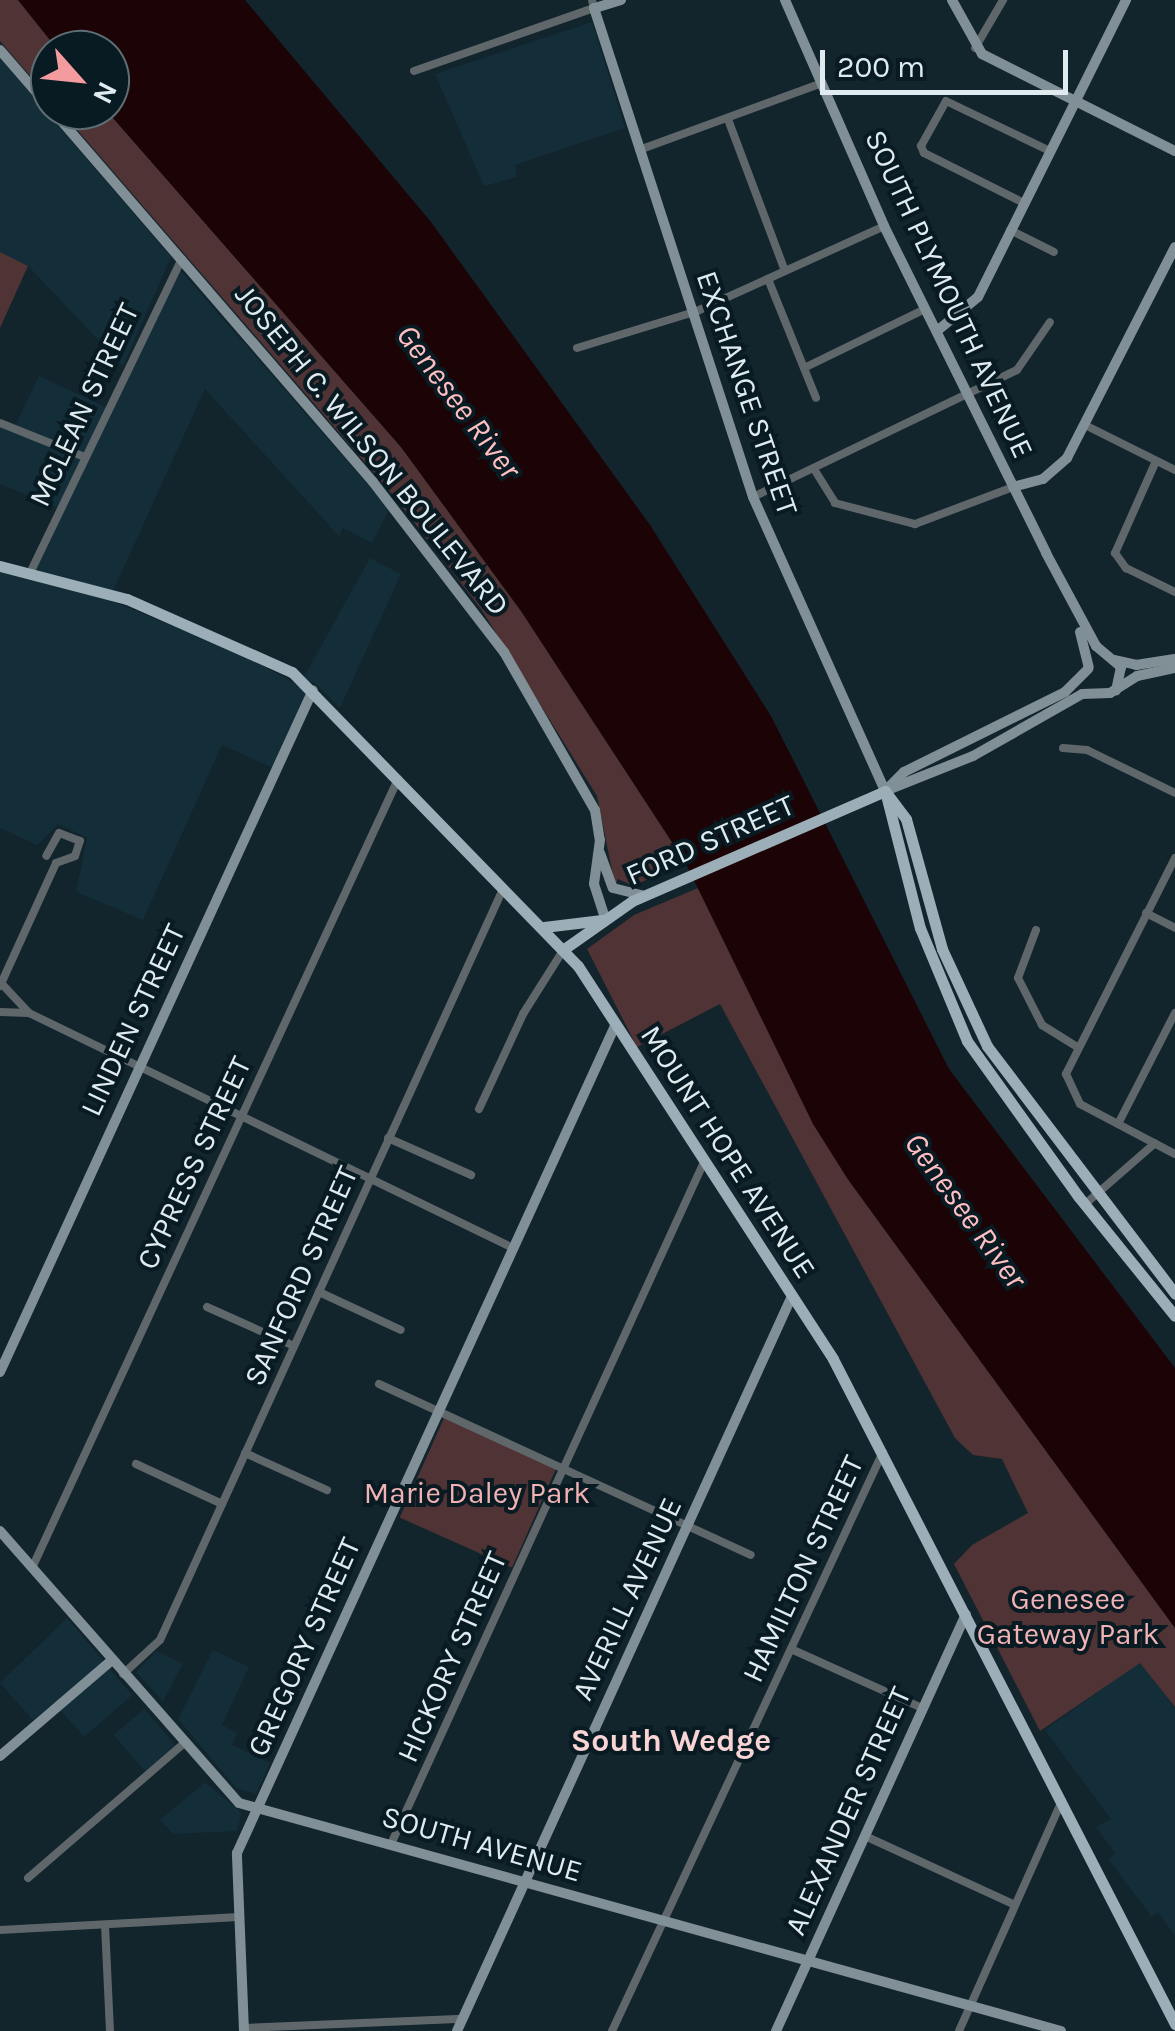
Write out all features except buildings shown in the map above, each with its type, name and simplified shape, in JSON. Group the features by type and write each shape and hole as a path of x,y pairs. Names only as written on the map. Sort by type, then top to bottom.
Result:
{"main road":[{"name":"MOUNT HOPE AVENUE","path":"0,566 171,617 280,665 314,690 564,950 792,1296 882,1452 1175,2024"},
{"name":"FORD STREET","path":"564,950 603,919 649,894 886,791"},
{"path":"886,791 903,813 937,934 972,1019 1096,1196 1175,1294"},
{"path":"886,791 920,928 953,1014 1000,1092 1084,1205 1175,1316"},
{"path":"544,927 603,919"},
{"name":"MOUNT HOPE AVENUE","path":"1166,2009 1169,2031"}],"street":[{"path":"414,70 593,4 622,0"},
{"name":"SOUTH PLYMOUTH AVENUE","path":"785,0 884,226 1013,487 1096,646 1113,659"},
{"path":"952,0 976,48 1175,151"},
{"path":"976,48 1003,0"},
{"path":"937,332 978,297 1126,0"},
{"name":"EXCHANGE STREET","path":"593,4 753,497 886,791"},
{"name":"JOSEPH C. WILSON BOULEVARD","path":"0,50 30,85"},
{"path":"639,150 730,122 822,83"},
{"path":"1024,204 922,152 931,126 950,102 1050,151"},
{"path":"730,122 784,271"},
{"name":"JOSEPH C. WILSON BOULEVARD","path":"69,130 373,482 504,652 588,792 599,852 614,888 649,894"},
{"path":"577,348 692,313 884,226"},
{"path":"1010,230 1054,252"},
{"path":"814,469 835,503 914,524 1056,470 1085,425 1175,247"},
{"name":"MCLEAN STREET","path":"30,573 182,259"},
{"path":"768,279 816,398"},
{"path":"804,368 925,309"},
{"path":"753,497 1020,368 1050,322"},
{"path":"0,423 85,457"},
{"path":"1085,425 1175,470"},
{"path":"1156,461 1114,553 1126,568 1175,592"},
{"name":"SOUTH PLYMOUTH AVENUE","path":"1046,553 1089,650 1089,668"},
{"path":"1175,658 1140,665 1113,659 1089,668 1089,684 1101,693 1116,690 1140,675 1175,668"},
{"path":"1113,659 1123,676 1116,690"},
{"name":"FORD STREET","path":"886,791 900,774 1065,692 1089,668"},
{"name":"LINDEN STREET","path":"0,1372 314,690"},
{"name":"FORD STREET","path":"886,791 941,771 1082,694 1101,693"},
{"path":"1063,748 1092,752 1175,793"},
{"name":"CYPRESS STREET","path":"32,1568 398,778"},
{"path":"46,856 59,832 80,841 75,856 56,862 1,985 29,1014 138,1071 513,1248"},
{"name":"JOSEPH C. WILSON BOULEVARD","path":"599,852 594,884 603,919"},
{"path":"1175,858 1066,1068 1069,1090 1085,1107 1175,1154"},
{"name":"SANFORD STREET","path":"123,1674 160,1640 504,886"},
{"path":"1146,913 1175,928"},
{"path":"1036,930 1018,978 1044,1027 1076,1046"},
{"path":"479,1109 524,1014 564,950"},
{"path":"0,1012 29,1014"},
{"path":"1118,1124 1175,1013"},
{"name":"GREGORY STREET","path":"244,2029 237,1853 615,1026"},
{"path":"388,1138 471,1175"},
{"path":"1084,1205 1156,1144"},
{"name":"HICKORY STREET","path":"391,1844 704,1162"},
{"path":"319,1292 401,1330"},
{"name":"AVERILL AVENUE","path":"456,2031 792,1296"},
{"path":"208,1307 294,1346"},
{"path":"379,1384 751,1555"},
{"name":"HAMILTON STREET","path":"615,2030 882,1452"},
{"path":"245,1453 327,1490"},
{"path":"136,1464 222,1504"},
{"name":"SOUTH AVENUE","path":"0,1531 231,1797 1061,2031"},
{"name":"ALEXANDER STREET","path":"776,2031 967,1613"},
{"path":"790,1649 922,1708"},
{"path":"2,1750 112,1660"},
{"path":"28,1878 183,1744"},
{"path":"958,2031 1062,1801"},
{"path":"865,1836 1015,1904"},
{"path":"0,1930 239,1916"},
{"path":"104,1925 110,2031"},
{"path":"244,2029 463,2019"}],"shaded area":[{"path":"592,22 625,128 515,165 517,177 484,186 435,74"},
{"path":"0,58 30,93 30,130 62,130 171,257 123,366 28,266 0,252"},
{"path":"181,271 389,509 372,543 343,528 339,536 205,389 109,600 242,654 299,686 370,558 401,574 340,708 313,681 273,768 222,745 143,920 76,892 87,838 58,824 37,845 0,828 0,572 30,579 63,510 0,484 0,423 14,428 39,376 110,409"},
{"path":"67,1618 132,1695 84,1737 54,1703 33,1720 0,1683"},
{"path":"213,1650 249,1667 222,1725 237,1733 232,1745 270,1763 256,1794 236,1788 178,1719"},
{"path":"157,1651 183,1664 163,1701 136,1672"},
{"path":"1140,1662 1175,1708 1175,1936 1158,1912 1152,1917 1109,1860 1115,1853 1096,1827 1111,1819 1045,1730"},
{"path":"144,1709 175,1745 145,1771 114,1735"},
{"path":"205,1782 242,1813 237,1831 173,1834 160,1820"}],"green space":[{"path":"0,0 18,0 42,30 30,30 30,76 0,41"},
{"path":"77,130 124,130 401,447 521,611 685,862 633,886 618,879 615,885 597,796 481,609 393,495"},
{"path":"0,252 28,266 0,328"},
{"name":"Genesee Gateway Park","path":"698,888 847,1178 1175,1628 1175,1707 1140,1663 1040,1731 954,1564 972,1545 1028,1513 1002,1459 973,1455 955,1438 720,1004 637,1047 587,949 634,915"},
{"name":"Marie Daley Park","path":"444,1418 556,1468 512,1568 400,1518"}],"water":[{"name":"Genesee River","path":"18,0 245,0 431,222 650,525 771,716 949,1069 1175,1368 1175,1628 847,1178 813,1124 685,862 521,611 401,447 124,130 130,130 130,30 42,30"}],"district":[{"name":"South Wedge","path":"671,1741"}]}
